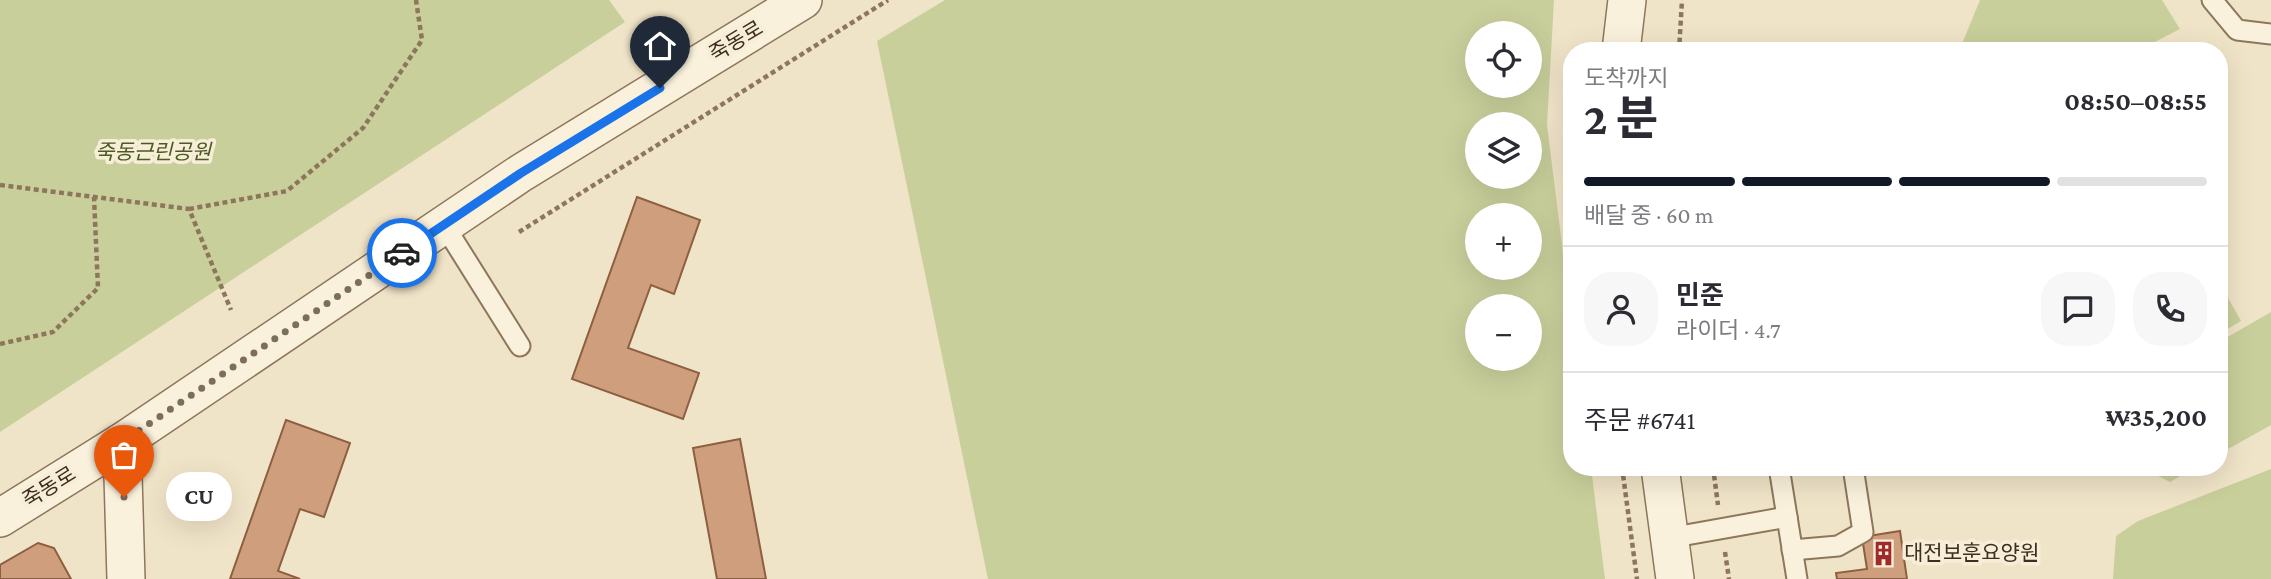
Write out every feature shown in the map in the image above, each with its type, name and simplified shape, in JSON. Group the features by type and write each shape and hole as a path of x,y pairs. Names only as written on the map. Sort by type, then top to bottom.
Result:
{"street":[{"path":"1622,42 1627,0"},
{"name":"죽동로","path":"0,518 122,442 521,173 782,5"},
{"path":"122,442 127,579"},
{"path":"1661,476 1675,579"}],"lane":[{"path":"2213,0 2237,30 2271,34"},
{"path":"444,225 520,346"},
{"path":"1780,476 1797,579"},
{"path":"1792,550 1838,546 1863,532 1854,476"},
{"path":"1669,538 1787,517"}],"path":[{"path":"0,185 189,209 287,191 363,128 422,40 416,0"},
{"path":"519,232 888,0"},
{"path":"1680,42 1682,0"},
{"path":"0,344 53,332 98,288 94,197"},
{"path":"189,209 231,310"},
{"path":"1623,476 1637,579"}],"green space":[{"name":"죽동근린공원","path":"0,0 609,0 625,22 0,432"},
{"path":"945,0 1554,0 1547,125 1563,253 1563,476 1592,476 1605,579 988,579 877,41"},
{"path":"1980,0 2162,0 2180,29 2155,42 1963,42"},
{"path":"2228,298 2241,321 2228,329"},
{"path":"2271,312 2271,425 2228,449 2228,337"},
{"path":"2271,469 2271,579 2113,579 2116,536 2138,521"},
{"path":"2158,476 2180,476 2170,482"}],"building":[{"path":"637,197 700,220 674,294 651,285 628,348 699,373 683,419 572,379"},
{"path":"286,420 350,443 324,517 300,509 278,571 300,579 230,579"},
{"path":"740,439 766,579 717,579 693,448"},
{"name":"대전보훈요양원","path":"1900,531 1907,579 1837,579 1836,573 1867,569 1862,537"},
{"path":"38,543 54,548 71,579 0,579 0,565"}],"way so far":[{"path":"124,497 122,442 402,253"}],"place":[{"name":"CU","path":"124,497"},
{"name":"대전보훈요양원","path":"1884,553"}],"route":[{"path":"402,253 521,173 660,88"}]}
